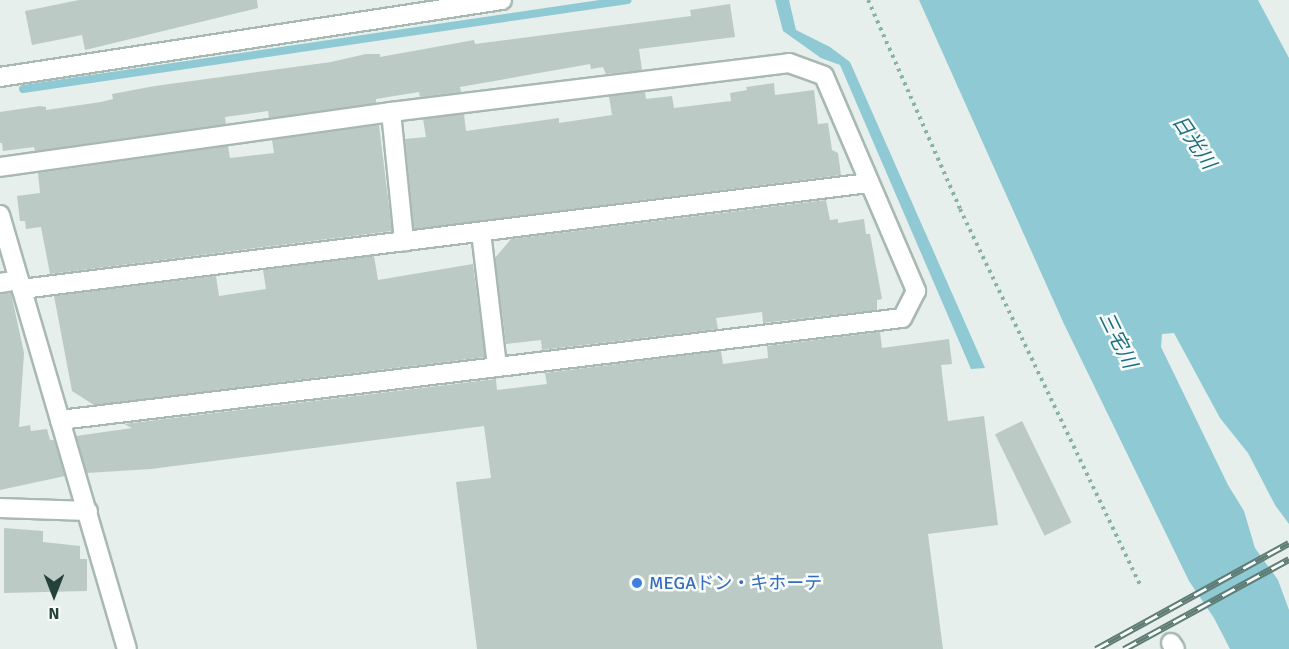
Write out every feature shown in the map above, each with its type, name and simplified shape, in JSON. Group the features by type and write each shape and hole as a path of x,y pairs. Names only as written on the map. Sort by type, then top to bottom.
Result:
{"street":[{"path":"0,77 502,0"},
{"path":"0,166 391,112 789,63 824,76 916,291 902,318 60,420"},
{"path":"391,112 404,242"},
{"path":"0,283 21,284 404,242 868,183"},
{"path":"0,215 127,649"},
{"path":"481,232 496,367"},
{"path":"0,508 88,511"}],"path":[{"path":"868,0 960,209 1141,587"}],"water":[{"path":"775,0 789,0 796,30 830,47 850,62 985,368 971,369 840,65 821,58 783,31"},
{"path":"919,0 1258,0 1289,58 1289,524 1275,505 1248,453 1220,418 1174,333 1162,334 1161,347 1228,485 1244,511 1255,548 1278,580 1289,610 1289,649 1230,649 1214,618 1189,581 1064,324"}],"building":[{"path":"79,0 257,0 258,8 85,50 82,35 32,45 25,11"},
{"path":"730,4 735,37 639,49 642,70 606,74 603,67 591,69 590,64 460,87 461,92 420,97 419,92 376,99 376,103 269,118 268,111 225,117 226,124 35,151 34,147 3,151 2,143 0,143 0,112 40,106 46,107 46,110 101,102 113,99 112,94 155,86 331,62 366,54 380,54 380,57 474,40 475,44 691,16 690,10"},
{"path":"774,83 775,95 814,90 818,124 828,123 832,150 838,153 841,175 414,229 405,139 426,137 423,119 464,114 466,131 559,118 559,123 612,115 609,96 645,92 646,99 672,96 674,108 731,101 730,93 747,90 746,87"},
{"path":"379,125 392,231 50,274 41,227 26,229 25,221 20,221 17,196 40,193 38,173 228,146 230,158 274,153 272,140"},
{"path":"826,200 830,220 838,219 838,223 864,219 866,234 870,234 882,299 877,300 877,310 763,323 762,312 716,318 718,329 542,350 541,340 506,344 495,258 511,239"},
{"path":"374,256 378,280 473,264 485,357 94,405 72,391 54,296 216,276 219,296 266,289 263,270"},
{"path":"11,293 24,353 19,427 30,425 31,431 47,429 50,440 54,440 65,476 0,490 0,294"},
{"path":"880,332 882,348 949,339 952,364 941,365 948,421 984,416 998,525 928,534 943,649 477,649 456,482 491,478 484,426 151,469 87,473 76,436 132,428 124,424 496,379 497,390 547,384 545,373 721,351 723,364 768,358 767,346"},
{"path":"1022,421 1072,523 1045,536 995,434"},
{"path":"4,528 43,531 43,542 80,546 80,559 87,559 87,591 4,593"}],"waterway":[{"path":"23,89 627,0"}],"railway":[{"path":"1096,649 1289,543"},
{"path":"1124,649 1289,559"}],"place":[{"name":"MEGAドン・キホーテ","path":"637,583"}],"water label":[{"name":"日光川","path":"1194,142"},
{"name":"三宅川","path":"1118,340"}]}
